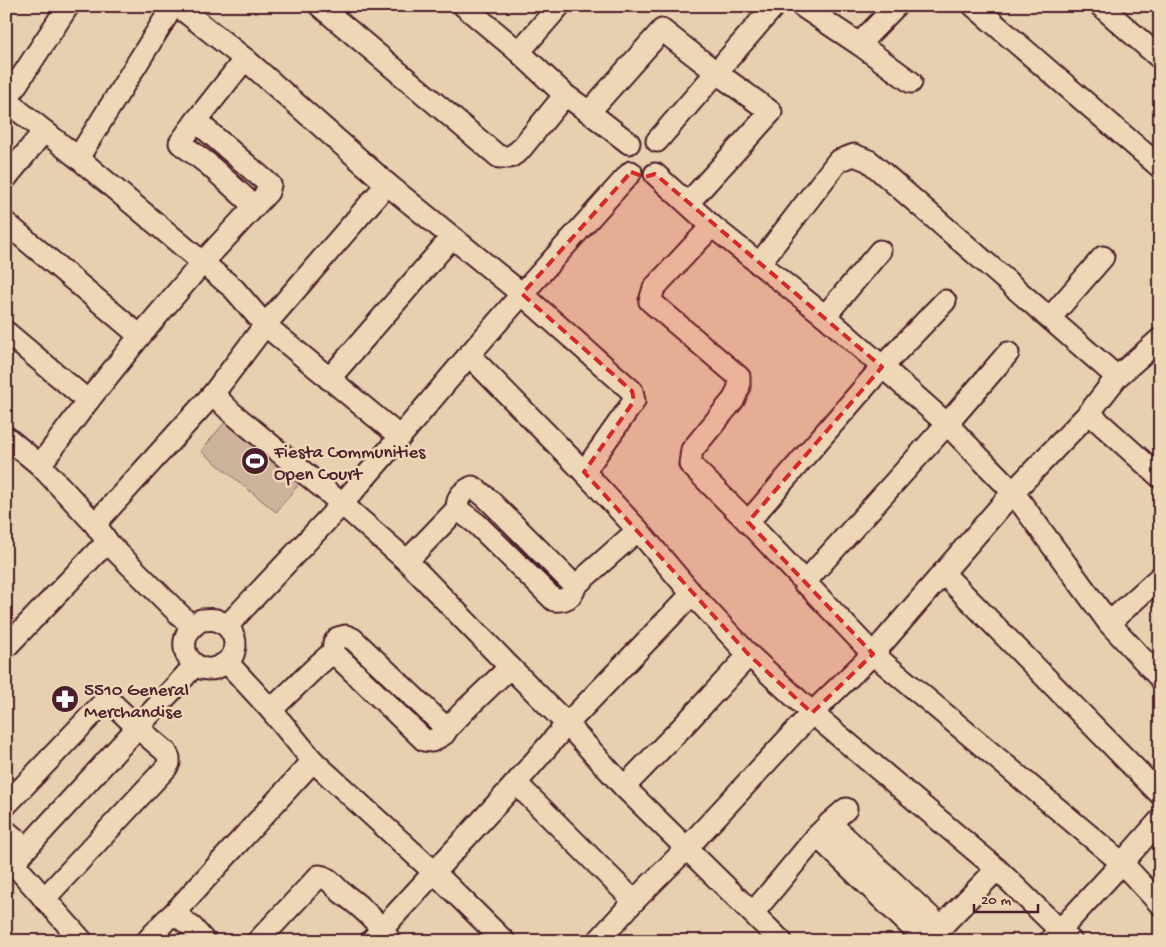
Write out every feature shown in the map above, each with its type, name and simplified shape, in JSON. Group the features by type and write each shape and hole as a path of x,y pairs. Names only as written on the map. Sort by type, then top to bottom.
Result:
{"street":[{"path":"68,6 6,99 203,262 234,289 265,325 400,438"},
{"path":"78,158 173,6"},
{"path":"178,6 245,59 387,184 522,294 632,391 634,401 584,472"},
{"path":"320,6 499,157 510,157 519,151 565,95"},
{"path":"464,6 519,52 565,95 629,143"},
{"path":"519,52 559,6"},
{"path":"656,141 774,6"},
{"path":"802,6 911,82"},
{"path":"859,44 896,6"},
{"path":"974,6 1160,167"},
{"path":"1101,6 1160,58"},
{"path":"589,112 653,25 771,112 688,203"},
{"path":"245,59 180,143 208,164 254,206"},
{"path":"40,465 140,336 203,262 268,192 270,185 196,121"},
{"path":"6,178 44,131"},
{"path":"640,137 647,137 656,141 664,154 662,167 652,176 638,176 631,172 627,168 624,155 629,143 640,137"},
{"path":"759,264 838,161 854,155 869,161 1117,377"},
{"path":"227,626 342,504 522,294 631,172"},
{"path":"655,174 712,226 825,316 947,424 1012,492 1109,623 1160,678"},
{"path":"95,524 213,394 265,325 387,184"},
{"path":"6,223 140,336"},
{"path":"712,226 654,288 650,301 739,377 739,388 734,399 692,450 690,464 748,522 873,654 1122,863 1160,904"},
{"path":"329,379 452,238"},
{"path":"825,316 880,251"},
{"path":"1050,318 1103,257"},
{"path":"748,522 882,367 945,301"},
{"path":"6,332 88,401"},
{"path":"598,941 812,713 873,654 1012,492 1089,413 1117,377 1160,339"},
{"path":"804,582 947,424 1008,353"},
{"path":"469,355 584,472 749,655 812,713 997,868 1060,937 1160,820"},
{"path":"213,394 407,560 567,724 624,787 780,941"},
{"path":"1089,413 1158,471"},
{"path":"6,437 40,465 95,524 109,544 192,627"},
{"path":"407,560 457,509 457,501 464,491 472,488 488,499 575,586 638,530"},
{"path":"6,648 97,552 109,544"},
{"path":"943,573 1160,794"},
{"path":"1109,623 1160,577"},
{"path":"258,941 320,876 327,878 340,891 352,899 382,937 434,872 516,783 567,724 692,594"},
{"path":"200,620 215,620 227,626 232,632 235,641 232,657 221,666 213,669 200,668 189,658 186,647 187,635 192,627 200,620"},
{"path":"271,710 333,652 424,740 432,741 444,734 466,709 510,667"},
{"path":"624,787 749,655"},
{"path":"227,662 271,710 313,761 434,872 504,941"},
{"path":"15,860 196,665"},
{"path":"6,805 102,704 112,703 166,752 169,758 166,768 44,899"},
{"path":"147,941 313,761"},
{"path":"516,783 634,901"},
{"path":"753,913 823,829 846,809"},
{"path":"823,829 931,936 997,868"},
{"path":"6,832 15,860 44,899 82,941"},
{"path":"174,913 193,928 204,941"}],"highlighted area":[{"path":"631,172 645,177 655,174 882,367 748,522 873,654 812,713 749,655 584,472 634,401 632,391 522,294"}],"shaded area":[{"name":"Fiesta Communities Open Court","path":"234,411 309,472 276,512 201,451"}],"place":[{"name":"Fiesta Communities Open Court","path":"255,461"},
{"name":"5510 General Merchandise","path":"65,699"}]}
